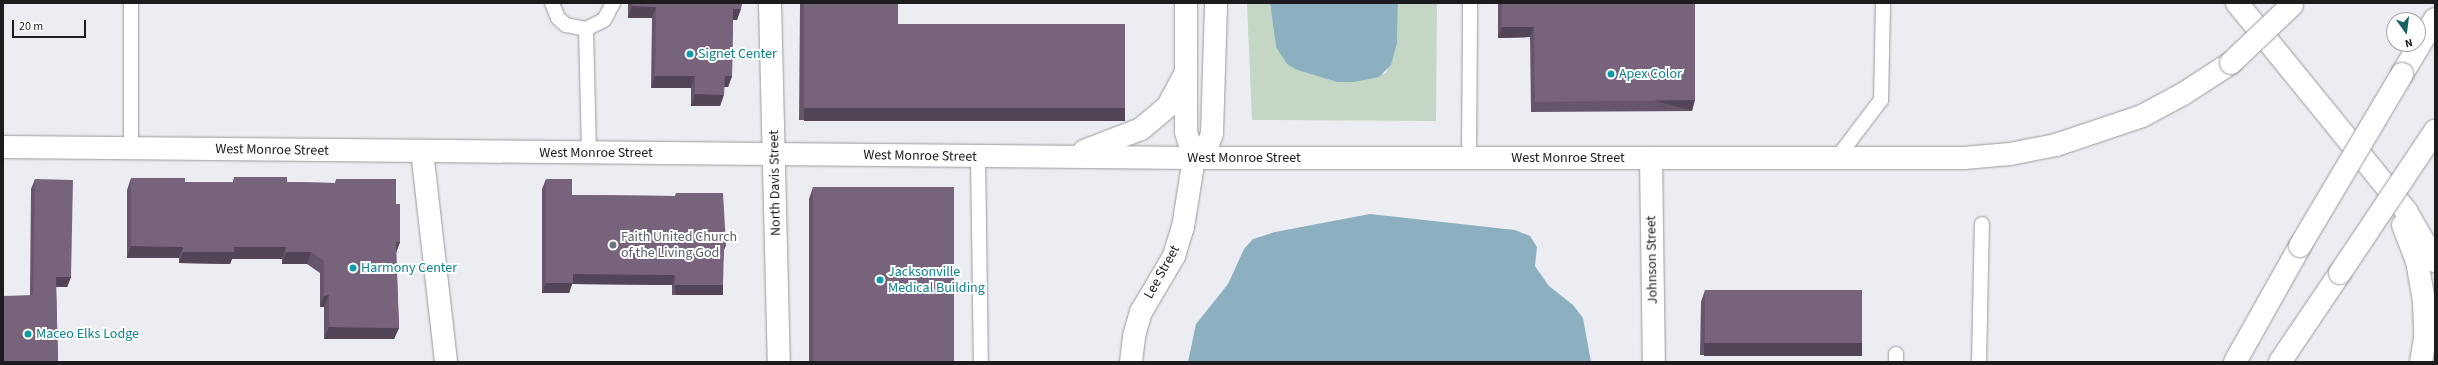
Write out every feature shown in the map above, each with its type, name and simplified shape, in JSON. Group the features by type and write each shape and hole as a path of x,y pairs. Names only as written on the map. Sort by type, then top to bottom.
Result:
{"main road":[{"name":"North Davis Street","path":"770,3 779,362"},
{"name":"Lee Street","path":"1131,362 1134,336 1141,312 1180,242 1194,158 1186,132 1186,3"},
{"path":"1194,158 1207,147 1212,133 1216,3"},
{"path":"2237,3 2377,176 2418,230 2435,261"},
{"name":"West Monroe Street","path":"3,147 1194,158 1964,158 2010,154 2056,145 2142,116 2183,94 2231,63 2293,4"},
{"path":"2236,362 2300,246 2435,19"},
{"path":"1064,157 1110,143 1141,129 1168,106 1186,71"},
{"path":"2280,362 2435,131"},
{"path":"422,151 446,362"},
{"name":"Johnson Street","path":"1651,158 1654,362"},
{"path":"2377,176 2402,221 2416,262 2425,321 2421,362"}],"lane":[{"path":"131,148 132,3"},
{"path":"552,3 558,18 566,25 586,29 604,20 613,3"},
{"path":"1469,158 1470,3"},
{"path":"1837,158 1881,100 1884,3"},
{"path":"586,29 589,152"},
{"path":"978,156 981,362"},
{"path":"1979,362 1982,224"}],"green space":[{"path":"1247,3 1270,3 1276,47 1297,70 1337,82 1354,82 1386,73 1397,43 1398,3 1437,3 1436,121 1252,120"}],"water":[{"path":"1270,3 1398,3 1397,43 1391,65 1379,77 1354,82 1337,82 1297,70 1287,64 1276,47"},
{"path":"1370,214 1515,230 1530,236 1537,247 1535,266 1549,286 1573,305 1583,318 1591,362 1188,362 1196,324 1228,284 1244,249 1253,239 1275,232"}],"building":[{"name":"Signet Center","path":"632,3 742,3 741,9 733,9 732,76 725,76 724,95 695,94 695,76 655,76 656,7 632,6"},
{"path":"804,3 898,3 898,24 1125,24 1125,108 804,108"},
{"name":"Apex Color","path":"1502,3 1695,3 1695,100 1535,102 1534,27 1502,27"},
{"name":"Harmony Center","path":"234,177 287,177 287,182 336,183 336,179 396,179 396,204 400,204 400,242 396,242 399,328 329,327 329,295 324,296 324,261 311,252 286,252 286,247 234,247 234,252 183,252 183,247 131,246 131,178 185,178 185,182 234,182"},
{"path":"35,179 73,180 71,277 56,277 58,362 3,362 3,296 33,295"},
{"path":"546,179 572,179 572,195 676,196 676,193 723,193 726,245 724,245 723,285 675,285 675,275 573,274 573,283 546,283"},
{"name":"Jacksonville Medical Building","path":"813,187 954,187 954,362 813,362"},
{"path":"1705,290 1862,290 1862,343 1705,343"}],"place":[{"name":"Signet Center","path":"690,54"},
{"name":"Apex Color","path":"1611,74"},
{"name":"Faith United Church of the Living God","path":"613,245"},
{"name":"Harmony Center","path":"353,268"},
{"name":"Jacksonville Medical Building","path":"880,280"},
{"name":"Maceo Elks Lodge","path":"28,334"}]}
